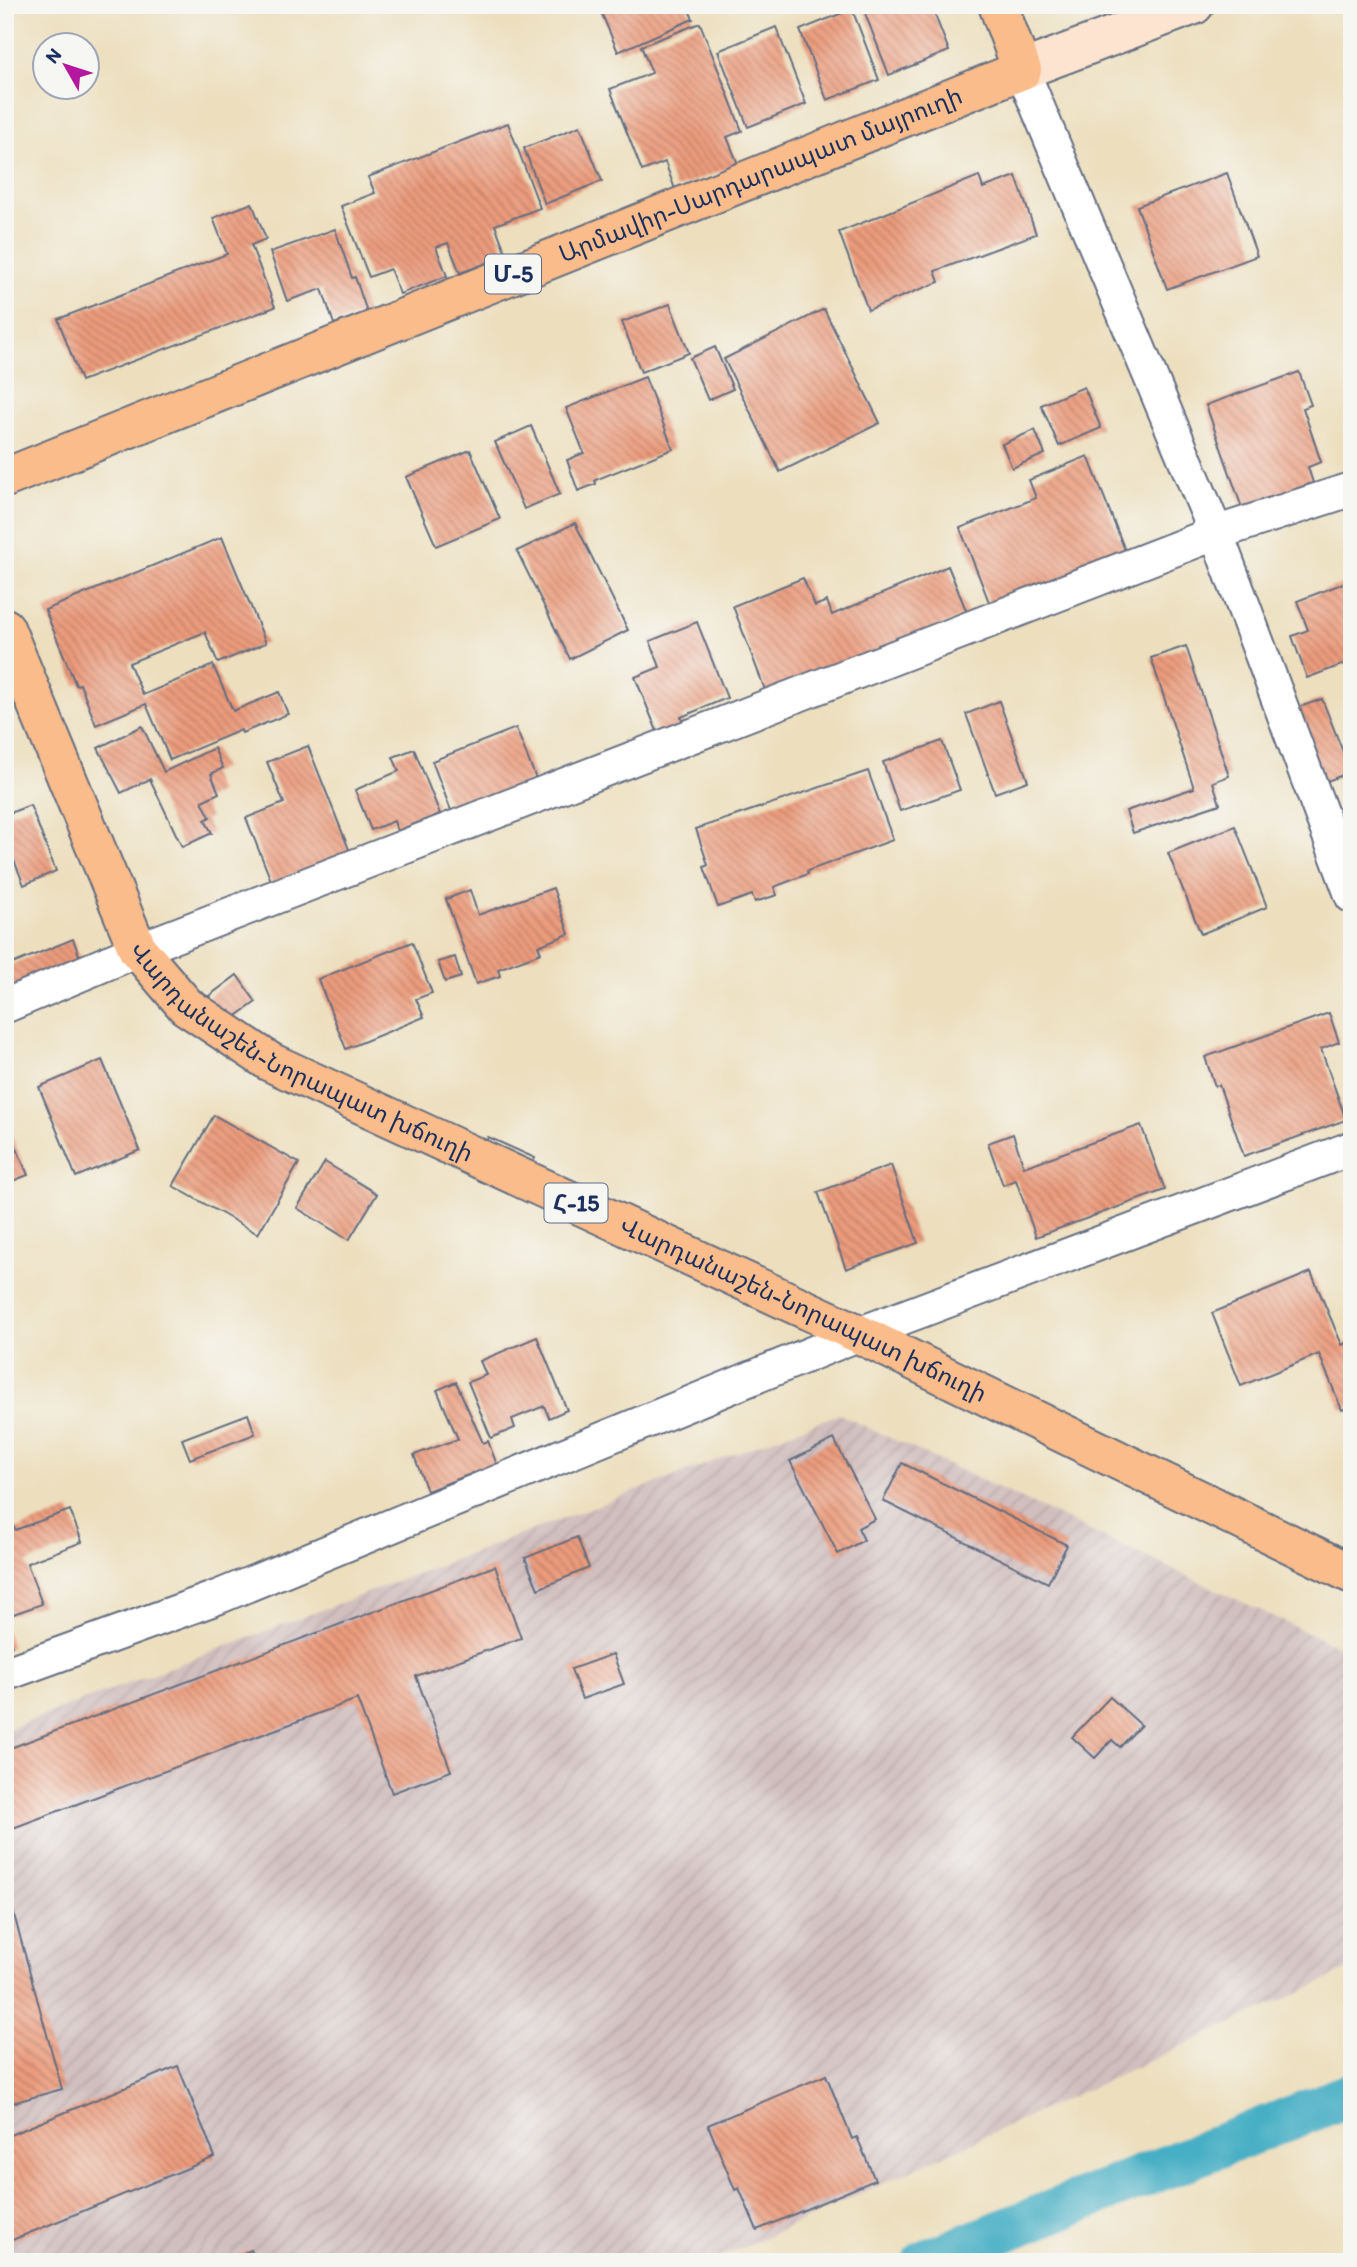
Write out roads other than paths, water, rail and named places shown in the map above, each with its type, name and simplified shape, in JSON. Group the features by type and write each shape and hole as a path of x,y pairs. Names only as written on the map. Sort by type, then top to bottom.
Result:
{"main road":[{"path":"998,5 1022,70 1194,5"},
{"name":"Արմավիր-Սարդարապատ մայրուղի","path":"5,478 1022,70"},
{"name":"Վարդանաշեն-Նորապատ խճուղի","path":"5,628 138,950 186,1006 270,1062 859,1334 1352,1574"}],"street":[{"path":"1022,70 1216,533 1352,896"},
{"path":"5,1006 138,950 1216,533 1352,489"},
{"path":"5,1674 218,1597 859,1334 1352,1148"}],"waterway":[{"path":"924,2262 1352,2094"}]}
